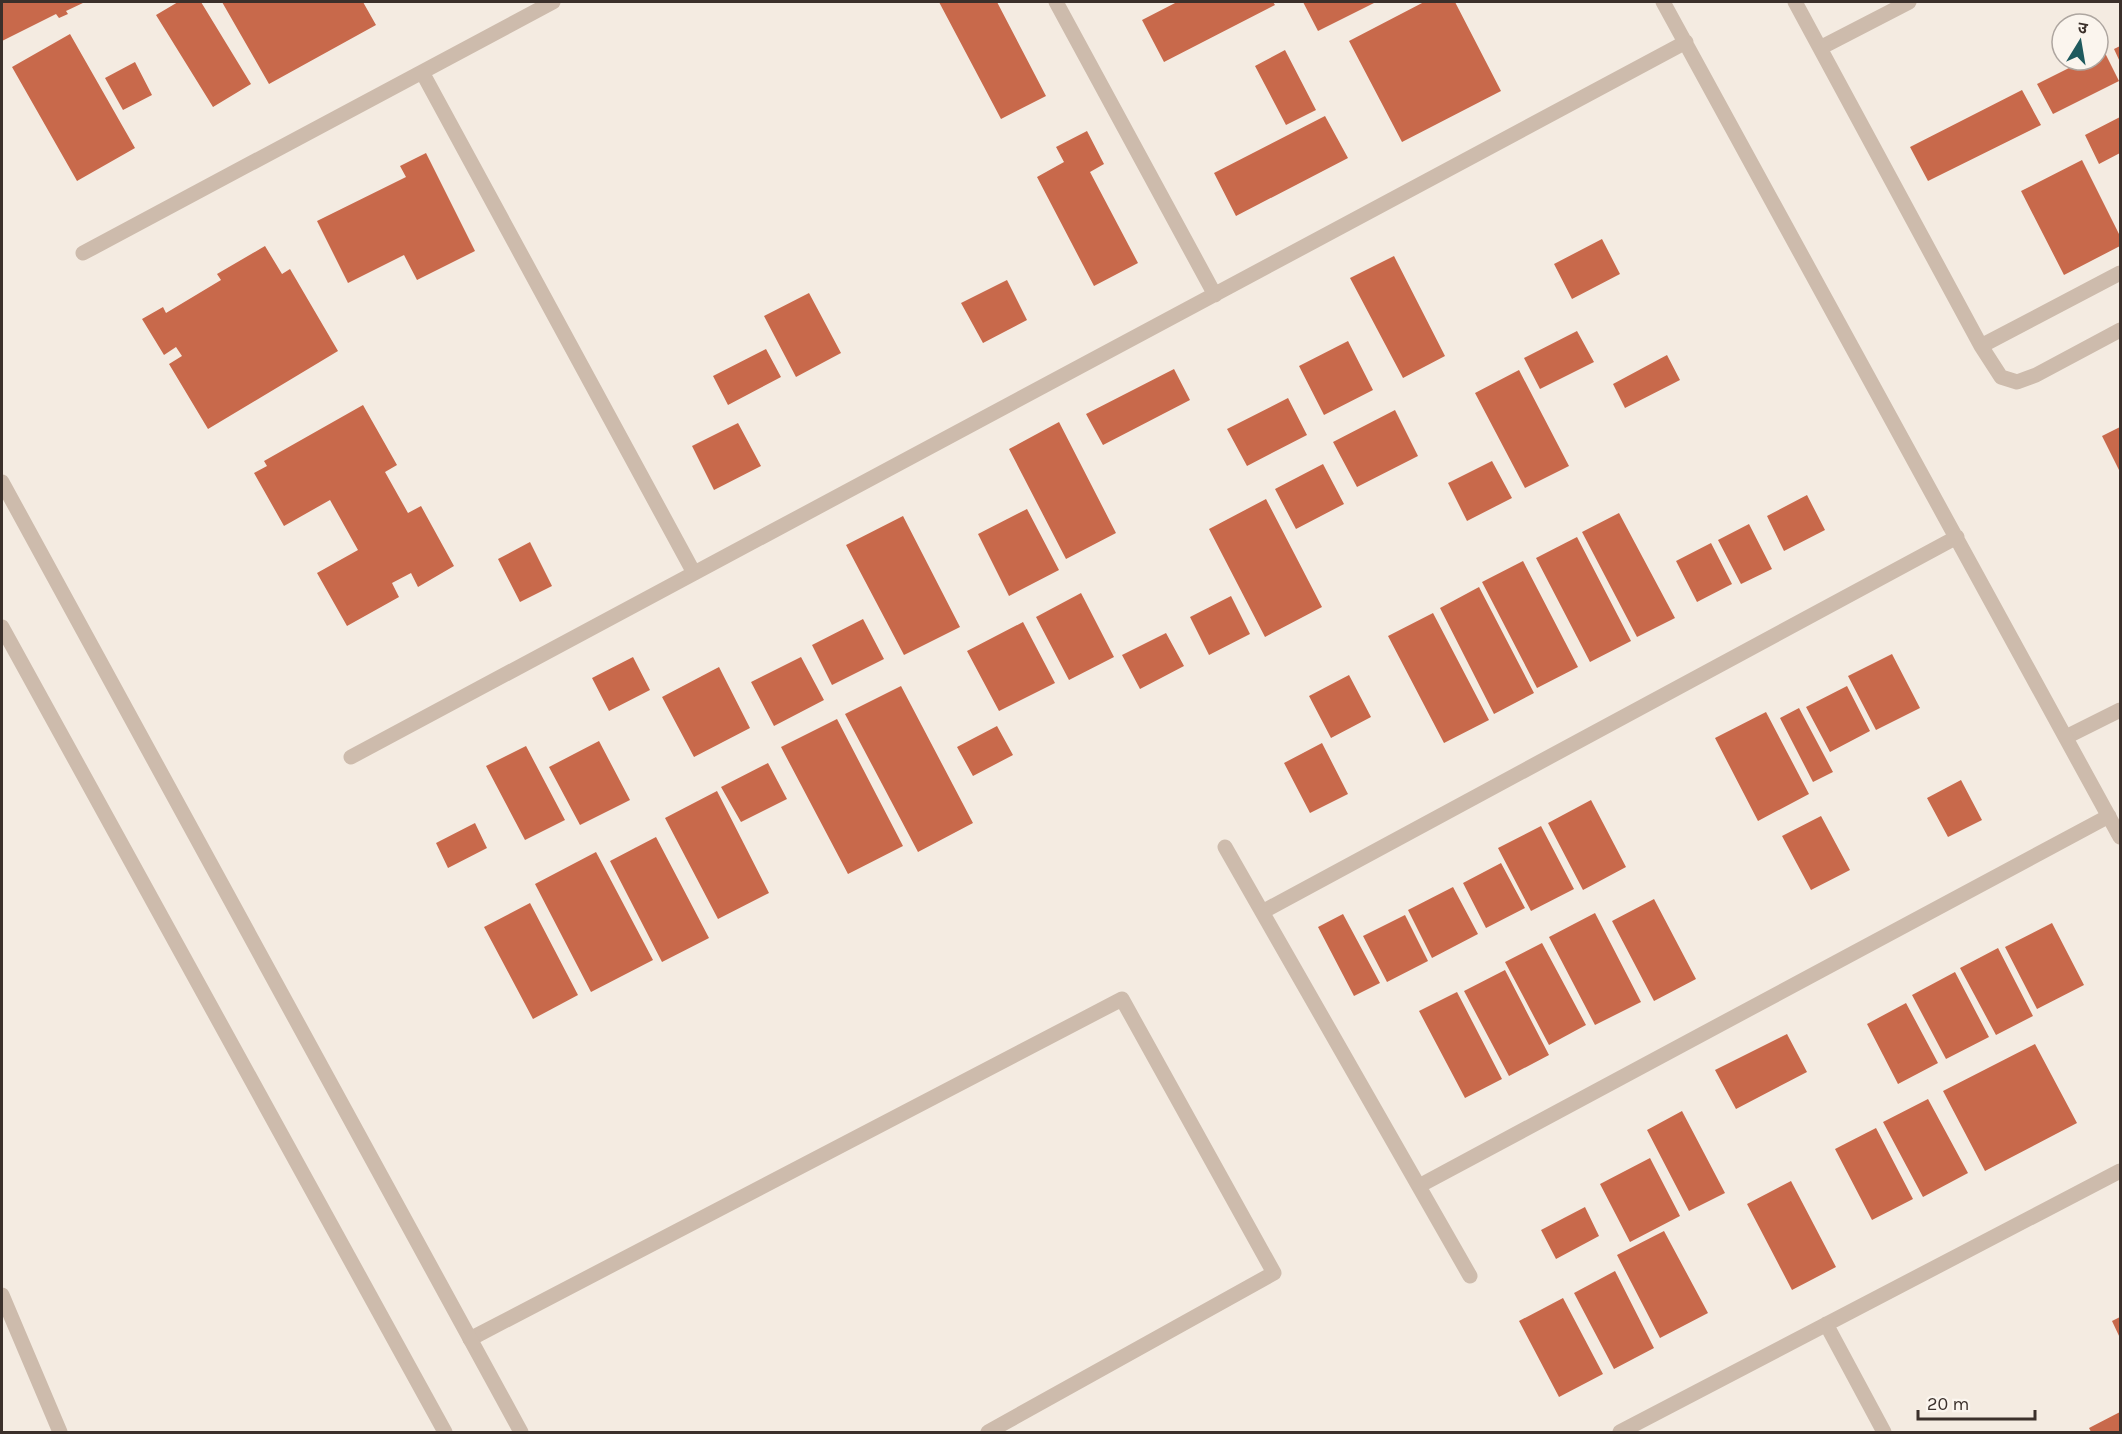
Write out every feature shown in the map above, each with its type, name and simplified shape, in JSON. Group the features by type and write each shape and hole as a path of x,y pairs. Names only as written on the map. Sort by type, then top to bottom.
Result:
{"street":[{"path":"83,254 553,2"},
{"path":"1056,2 1215,295"},
{"path":"1664,2 2121,837"},
{"path":"1795,2 1981,346 2001,377 2017,382 2036,375 2121,330"},
{"path":"1820,48 1909,2"},
{"path":"351,757 1686,42"},
{"path":"422,72 694,573"},
{"path":"1981,346 2121,273"},
{"path":"2,482 521,1432"},
{"path":"1262,912 1957,537"},
{"path":"2,627 445,1432"},
{"path":"2066,737 2121,710"},
{"path":"1419,1186 2109,816"},
{"path":"1225,847 1470,1276"},
{"path":"470,1339 1122,999 1274,1273 988,1432"},
{"path":"1620,1432 2121,1171"},
{"path":"2,1295 60,1432"},
{"path":"1826,1324 1884,1432"}],"building":[{"path":"2,2 85,2 66,11 68,14 59,18 56,14 2,41"},
{"path":"178,2 201,2 251,84 213,107 156,15"},
{"path":"222,2 363,2 376,25 269,84"},
{"path":"939,2 997,2 1046,96 1001,119"},
{"path":"1177,2 1273,2 1275,5 1164,62 1142,20"},
{"path":"1303,2 1376,2 1318,31"},
{"path":"1424,2 1455,2 1501,91 1402,142 1349,41"},
{"path":"70,34 135,148 77,181 12,67"},
{"path":"2120,46 2120,62 2114,49"},
{"path":"1285,50 1316,110 1286,125 1255,66"},
{"path":"135,62 152,95 123,110 105,78"},
{"path":"2110,63 2119,81 2053,114 2037,84 2061,72 2110,72"},
{"path":"2022,90 2041,125 1928,181 1910,147"},
{"path":"1325,116 1348,158 1236,216 1214,173"},
{"path":"2120,117 2120,153 2099,164 2085,135"},
{"path":"1087,131 1104,164 1090,172 1138,263 1094,286 1037,177 1064,162 1056,147"},
{"path":"426,153 475,251 417,280 404,255 348,283 317,221 406,177 400,166"},
{"path":"2082,160 2120,236 2120,246 2064,275 2021,191"},
{"path":"1602,239 1620,274 1572,299 1554,264"},
{"path":"265,246 282,274 290,269 338,351 208,429 169,364 182,356 176,347 164,355 142,319 163,307 166,313 221,280 217,274"},
{"path":"1394,256 1445,356 1403,378 1350,278"},
{"path":"1007,280 1027,320 983,343 961,303"},
{"path":"809,293 841,353 796,377 764,316"},
{"path":"1577,331 1594,362 1540,389 1524,358"},
{"path":"1348,341 1373,390 1324,415 1299,366"},
{"path":"766,349 781,377 728,405 713,376"},
{"path":"1667,355 1680,380 1625,408 1613,384"},
{"path":"1174,369 1190,400 1103,445 1086,414"},
{"path":"1519,370 1569,466 1525,488 1475,393"},
{"path":"1288,398 1307,435 1247,466 1227,429"},
{"path":"363,405 397,465 385,472 408,513 421,506 454,566 418,587 411,573 392,583 399,597 347,626 317,573 358,550 330,500 284,526 254,473 267,466 264,461"},
{"path":"1395,410 1418,456 1357,487 1333,442"},
{"path":"1059,422 1116,533 1066,559 1009,449"},
{"path":"738,423 761,466 714,490 692,446"},
{"path":"2120,427 2120,472 2102,436"},
{"path":"1492,461 1512,498 1467,521 1448,483"},
{"path":"1323,464 1344,504 1296,529 1275,489"},
{"path":"1807,495 1825,530 1784,551 1767,516"},
{"path":"1266,499 1322,607 1265,637 1209,529"},
{"path":"1027,509 1059,570 1009,596 978,534"},
{"path":"1619,513 1675,618 1637,637 1582,532"},
{"path":"903,516 960,627 904,655 846,545"},
{"path":"1749,524 1772,569 1741,584 1718,540"},
{"path":"1577,537 1631,641 1590,662 1536,558"},
{"path":"530,542 552,586 520,602 498,559"},
{"path":"1711,543 1732,584 1697,602 1676,561"},
{"path":"1523,561 1578,667 1537,688 1482,582"},
{"path":"1479,587 1534,693 1494,714 1440,608"},
{"path":"1081,593 1114,657 1069,680 1036,617"},
{"path":"1231,596 1250,634 1209,655 1190,617"},
{"path":"1433,613 1489,720 1444,743 1388,636"},
{"path":"863,619 884,659 832,685 812,645"},
{"path":"1023,622 1055,683 999,711 967,651"},
{"path":"1166,633 1184,666 1140,689 1122,655"},
{"path":"1892,654 1920,708 1876,730 1848,676"},
{"path":"633,657 650,690 609,711 592,678"},
{"path":"801,657 824,700 774,726 751,682"},
{"path":"719,667 750,728 694,757 662,697"},
{"path":"1349,675 1371,717 1331,738 1309,696"},
{"path":"901,686 973,823 918,852 845,714"},
{"path":"1847,686 1870,731 1830,752 1806,707"},
{"path":"1799,708 1833,772 1813,782 1780,718"},
{"path":"1766,712 1809,794 1758,821 1715,738"},
{"path":"837,719 903,846 848,874 781,747"},
{"path":"997,726 1013,755 973,776 957,747"},
{"path":"599,741 630,800 580,825 549,767"},
{"path":"1322,743 1348,794 1310,813 1284,763"},
{"path":"526,746 565,820 525,840 486,766"},
{"path":"768,763 787,799 741,822 721,787"},
{"path":"1961,780 1982,820 1948,837 1927,798"},
{"path":"717,791 769,893 718,919 665,818"},
{"path":"1591,800 1626,867 1583,890 1548,823"},
{"path":"1821,816 1850,870 1811,890 1782,836"},
{"path":"475,823 487,848 448,868 436,843"},
{"path":"1541,826 1574,889 1531,911 1498,848"},
{"path":"656,837 709,938 662,962 610,861"},
{"path":"596,852 653,960 591,992 535,884"},
{"path":"1501,863 1525,908 1486,928 1463,883"},
{"path":"1453,887 1478,934 1432,958 1408,910"},
{"path":"1654,899 1696,979 1654,1001 1612,921"},
{"path":"530,903 578,995 533,1019 484,927"},
{"path":"1595,913 1641,1002 1595,1025 1549,937"},
{"path":"1343,914 1380,983 1354,996 1318,927"},
{"path":"1405,915 1428,961 1387,982 1363,936"},
{"path":"2052,923 2084,985 2037,1009 2005,947"},
{"path":"1542,943 1586,1025 1549,1045 1505,962"},
{"path":"1998,948 2033,1016 1996,1035 1960,968"},
{"path":"1505,970 1549,1055 1509,1076 1464,991"},
{"path":"1955,972 1989,1037 1946,1059 1912,995"},
{"path":"1457,992 1502,1079 1465,1098 1419,1011"},
{"path":"1906,1003 1938,1063 1898,1084 1867,1024"},
{"path":"1787,1034 1807,1072 1736,1109 1715,1070"},
{"path":"2035,1044 2077,1123 1985,1171 1943,1091"},
{"path":"1928,1099 1968,1173 1923,1197 1883,1122"},
{"path":"1682,1111 1725,1193 1689,1211 1647,1130"},
{"path":"1876,1128 1913,1199 1872,1220 1835,1149"},
{"path":"1650,1158 1680,1216 1630,1242 1600,1184"},
{"path":"1791,1181 1836,1267 1792,1290 1747,1204"},
{"path":"1585,1207 1599,1236 1556,1259 1541,1230"},
{"path":"1664,1231 1708,1313 1660,1338 1617,1255"},
{"path":"1615,1271 1654,1348 1614,1369 1574,1293"},
{"path":"1563,1298 1603,1374 1559,1397 1519,1321"},
{"path":"2120,1317 2120,1338 2112,1321"},
{"path":"2120,1412 2120,1432 2091,1432 2089,1428"}]}
